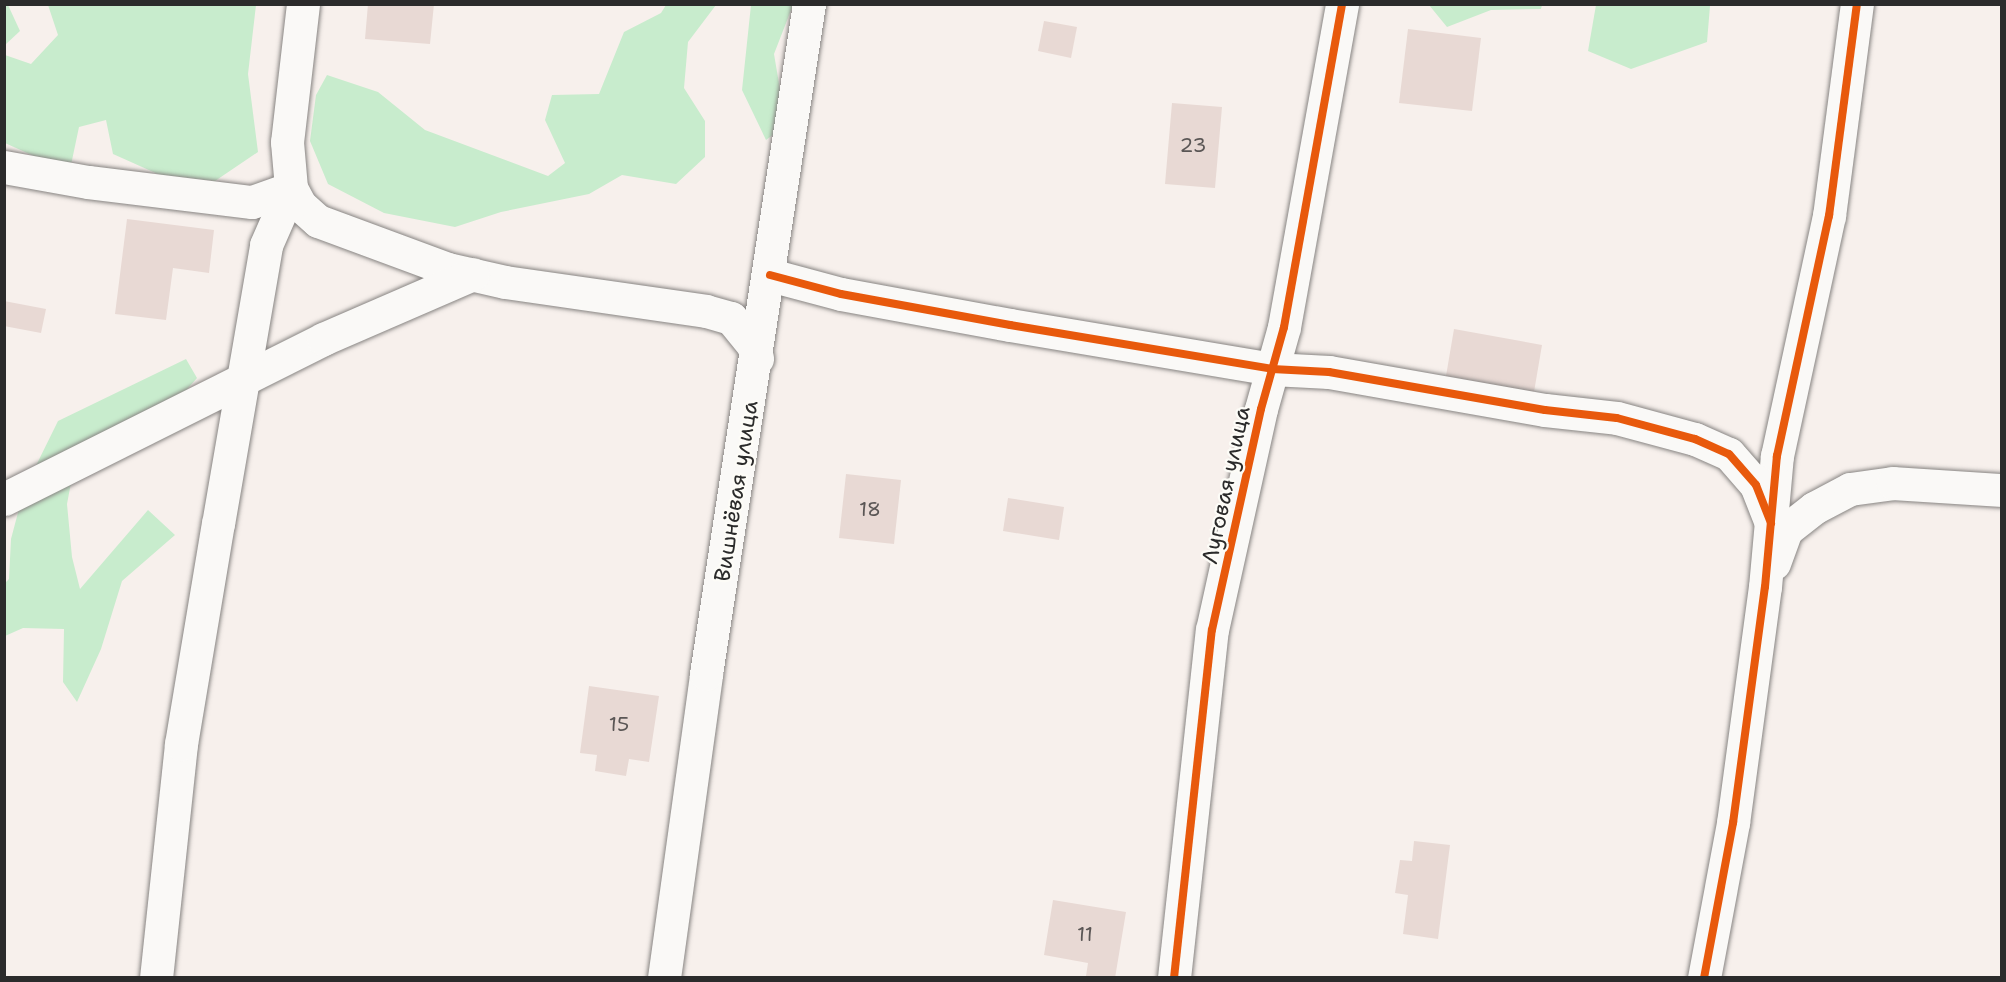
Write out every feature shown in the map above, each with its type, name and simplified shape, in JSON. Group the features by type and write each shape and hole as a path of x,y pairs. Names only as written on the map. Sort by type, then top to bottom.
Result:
{"street":[{"path":"303,4 286,141 291,188 300,205 318,221 473,274 583,295 706,310 731,318 753,345 757,358"},
{"name":"Вишнёвая улица","path":"664,978 706,674 770,275 784,151 809,4"},
{"name":"Луговая улица","path":"1174,978 1212,630 1315,173 1342,4"},
{"path":"1704,978 1732,823 1766,587 1777,456 1829,216 1857,4"},
{"path":"4,167 88,182 252,202 291,188"},
{"path":"156,978 181,744 267,245 291,188"},
{"path":"4,499 245,381 324,339 473,274"},
{"path":"770,275 841,294 1272,369 1329,372 1545,410 1617,418 1695,439 1729,454 1756,485 1771,523"},
{"path":"1766,587 1786,530 1814,508 1850,489 1893,483 2001,490"}],"green space":[{"path":"5,4 8,5 20,31 5,45"},
{"path":"1542,4 1541,9 1491,10 1447,27 1429,5"},
{"path":"48,5 256,5 248,74 258,152 215,181 160,175 113,154 106,120 79,127 71,165 47,162 5,143 5,55 31,64 58,35"},
{"path":"666,5 716,5 688,42 684,88 705,121 705,157 676,184 622,175 589,194 501,212 455,227 384,213 328,184 310,141 316,95 327,75 378,92 425,130 548,176 565,163 545,120 552,95 599,94 624,32 661,13"},
{"path":"751,5 793,5 774,54 786,125 766,140 742,90"},
{"path":"1596,5 1710,6 1707,42 1631,69 1588,51"},
{"path":"186,359 197,378 174,404 74,467 67,504 72,557 80,589 148,510 175,535 122,581 101,649 77,702 63,682 64,629 23,628 5,636 4,584 9,579 11,539 24,490 58,421"}],"building":[{"path":"368,4 434,4 430,44 365,39"},
{"path":"1044,21 1077,27 1071,58 1038,51"},
{"path":"1408,29 1481,38 1472,111 1399,103"},
{"path":"1172,103 1222,107 1215,188 1165,184"},
{"path":"127,219 214,230 209,273 173,268 166,320 115,314"},
{"path":"4,301 46,309 41,333 4,326"},
{"path":"1454,329 1542,345 1534,392 1446,376"},
{"path":"846,474 901,480 894,544 839,538"},
{"path":"1008,498 1064,507 1059,540 1003,531"},
{"path":"589,686 659,696 649,762 629,759 626,776 595,771 597,755 580,753"},
{"path":"1414,841 1450,845 1438,939 1403,934 1408,895 1395,893 1400,860 1412,861"},
{"path":"1053,900 1126,912 1115,978 1086,976 1088,963 1044,955"}],"cycle path":[{"path":"1174,978 1212,630 1261,409 1284,327 1342,4"},
{"path":"1704,978 1733,823 1765,587 1777,456 1829,216 1857,4"},
{"path":"770,275 841,294 1010,325 1272,369 1329,372 1545,410 1617,418 1695,439 1729,454 1756,485 1771,523"}]}
